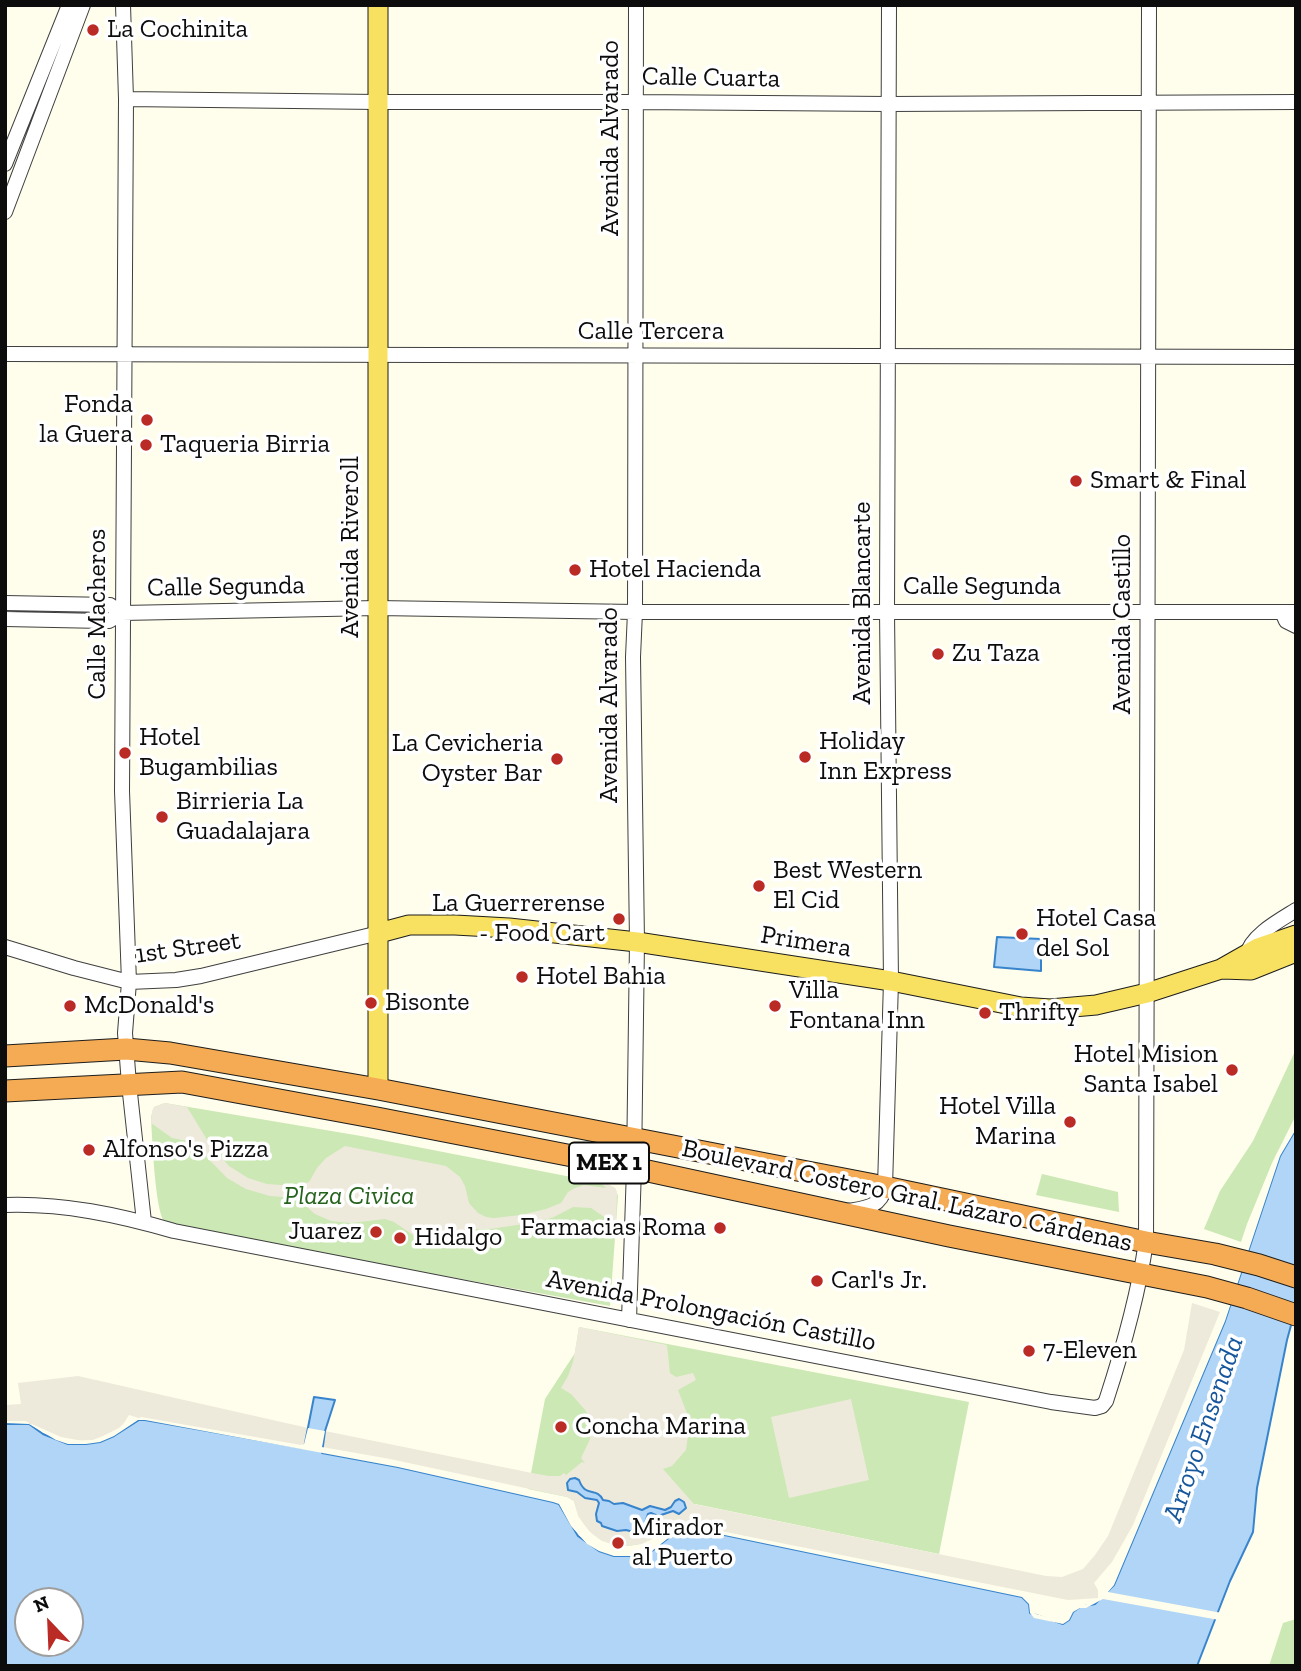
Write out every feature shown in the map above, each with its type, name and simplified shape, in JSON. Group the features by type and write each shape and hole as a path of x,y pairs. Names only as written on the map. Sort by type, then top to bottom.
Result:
{"highway":[{"name":"Boulevard Costero Gral. Lázaro Cárdenas","path":"5,1056 126,1049 170,1053 378,1089 885,1187 1214,1254 1296,1277"},
{"name":"Boulevard Costero Gral. Lázaro Cárdenas","path":"5,1091 182,1082 634,1168 949,1236 1142,1273 1207,1287 1296,1315"}],"main road":[{"name":"Avenida Riveroll","path":"378,5 378,1089"},
{"name":"Primera","path":"379,933 409,925 455,925 637,942 891,981 1021,1007 1050,1009 1096,1004 1147,993 1249,962"},
{"path":"1249,962 1258,948 1296,935"},
{"path":"1249,962 1296,952"}],"street":[{"path":"5,212 10,168 69,5"},
{"path":"10,168 83,5"},
{"name":"Calle Macheros","path":"123,5 126,99 125,355 114,613 129,982 125,1033 144,1222"},
{"name":"Avenida Alvarado","path":"629,1320 637,942 633,657 636,5"},
{"name":"Avenida Blancarte","path":"885,1187 891,981 887,612 889,5"},
{"name":"Avenida Castillo","path":"1146,1242 1149,5"},
{"name":"Calle Cuarta","path":"126,99 888,104 1296,102"},
{"name":"Calle Tercera","path":"5,354 1296,358"},
{"name":"Calle Segunda","path":"5,603 114,613"},
{"name":"Calle Segunda","path":"5,619 114,613 377,608 635,612 1289,612"},
{"path":"1289,612 1286,621 1296,625"},
{"path":"1249,962 1251,943 1296,910"},
{"name":"1st Street","path":"5,947 129,982 201,976 379,933"},
{"path":"842,1212 879,1202 885,1187"},
{"name":"Avenida Prolongación Castillo","path":"5,1205 24,1204 89,1210 187,1234 1051,1402 1095,1408 1106,1401 1142,1273 1146,1242"}],"green space":[{"path":"1296,1049 1296,1115 1272,1163 1241,1242 1204,1229 1220,1191 1253,1141"},
{"name":"Plaza Civica","path":"165,1103 361,1136 607,1184 615,1188 618,1196 610,1306 175,1227 165,1222 162,1216 155,1173 151,1117 154,1107"},
{"path":"1042,1174 1118,1192 1119,1212 1036,1195"},
{"path":"579,1327 969,1402 939,1554 695,1504 691,1525 672,1522 645,1542 630,1546 615,1545 602,1540 590,1531 580,1518 574,1501 567,1497 528,1489 545,1399 575,1353"},
{"path":"1296,1619 1296,1666 1269,1666 1283,1623"}],"shaded area":[{"path":"165,1103 187,1107 209,1143 229,1166 248,1178 267,1184 296,1186 309,1182 326,1158 345,1146 446,1166 460,1177 469,1203 486,1217 521,1215 546,1209 561,1203 568,1192 575,1188 584,1185 606,1188 600,1182 607,1184 617,1192 616,1225 591,1208 573,1207 537,1222 475,1229 461,1239 438,1247 385,1219 351,1223 331,1221 315,1214 309,1209 307,1202 246,1189 227,1178 192,1142 172,1138 151,1123 154,1107"},
{"path":"1192,1303 1220,1312 1133,1525 1112,1562 1094,1583 1098,1598 1068,1600 672,1522 661,1534 642,1544 615,1545 602,1541 590,1532 578,1516 574,1501 567,1497 322,1447 325,1431 532,1473 566,1475 582,1462 585,1463 581,1458 590,1439 590,1423 586,1411 571,1394 561,1388 573,1362 579,1327 667,1345 670,1373 676,1377 693,1373 696,1380 678,1390 690,1421 686,1450 672,1466 663,1469 694,1504 1046,1576 1062,1577 1083,1569 1108,1536 1184,1350","holes":["577,1491 593,1492 602,1497 603,1501 614,1505 627,1504 642,1510 657,1507 665,1510 671,1507 673,1511 662,1516 648,1514 645,1524 639,1530 617,1531 601,1523 596,1514 600,1503 585,1498"]},
{"path":"78,1376 308,1428 304,1449 129,1415 115,1432 83,1441 61,1437 25,1421 5,1422 5,1405 21,1404 18,1383"},
{"path":"851,1399 869,1480 789,1498 771,1417"}],"water":[{"path":"997,937 1041,939 1041,971 994,967"},
{"name":"Arroyo Ensenada","path":"1296,1129 1296,1307 1257,1488 1253,1532 1230,1581 1197,1666 5,1666 5,1424 29,1424 43,1434 68,1444 86,1444 100,1442 139,1420 145,1420 304,1448 314,1397 335,1400 325,1431 322,1453 398,1467 559,1504 578,1536 599,1551 614,1556 637,1556 652,1551 681,1528 691,1528 1022,1597 1029,1604 1030,1613 1063,1624 1080,1607 1095,1604 1114,1585 1225,1321 1280,1156"},
{"path":"575,1478 588,1491 614,1504 623,1503 642,1510 650,1506 665,1510 679,1499 684,1502 686,1508 679,1514 673,1511 658,1516 648,1514 642,1531 637,1533 617,1531 602,1526 597,1521 597,1500 568,1490 567,1483"}],"pier":[{"path":"1296,1126 1280,1156 1225,1321 1114,1585 1108,1592 1222,1613 1219,1620 1103,1599 1073,1612 1063,1624 1034,1618 1029,1604 1022,1597 691,1528 681,1528 652,1551 637,1556 614,1556 587,1544 571,1526 559,1504 398,1467 145,1420 138,1420 100,1442 86,1444 68,1444 56,1440 29,1424 5,1423 25,1421 69,1441 99,1438 141,1417 301,1445 304,1444 308,1428 325,1431 322,1447 326,1448 325,1450 561,1501 574,1525 589,1542 615,1553 636,1553 650,1548 679,1525 691,1525 1022,1594 1032,1602 1033,1612 1036,1614 1063,1621 1078,1604 1085,1605 1098,1598 1111,1583 1222,1320 1276,1155"}],"place":[{"name":"La Cochinita","path":"93,30"},
{"name":"Fonda la Guera","path":"147,420"},
{"name":"Taqueria Birria","path":"146,445"},
{"name":"Smart & Final","path":"1076,481"},
{"name":"Hotel Hacienda","path":"575,570"},
{"name":"Zu Taza","path":"938,654"},
{"name":"Hotel Bugambilias","path":"125,753"},
{"name":"Holiday Inn Express","path":"805,757"},
{"name":"La Cevicheria Oyster Bar","path":"557,759"},
{"name":"Birrieria La Guadalajara","path":"162,817"},
{"name":"Best Western El Cid","path":"759,886"},
{"name":"La Guerrerense - Food Cart","path":"619,919"},
{"name":"Hotel Casa del Sol","path":"1022,934"},
{"name":"Hotel Bahia","path":"522,977"},
{"name":"Bisonte","path":"371,1003"},
{"name":"McDonald's","path":"70,1006"},
{"name":"Villa Fontana Inn","path":"775,1006"},
{"name":"Thrifty","path":"985,1013"},
{"name":"Hotel Mision Santa Isabel","path":"1232,1070"},
{"name":"Hotel Villa Marina","path":"1070,1122"},
{"name":"Alfonso's Pizza","path":"89,1150"},
{"name":"Farmacias Roma","path":"720,1228"},
{"name":"Juarez","path":"376,1232"},
{"name":"Hidalgo","path":"400,1238"},
{"name":"Carl's Jr.","path":"817,1281"},
{"name":"7-Eleven","path":"1029,1351"},
{"name":"Concha Marina","path":"561,1427"},
{"name":"Mirador al Puerto","path":"618,1543"}]}
